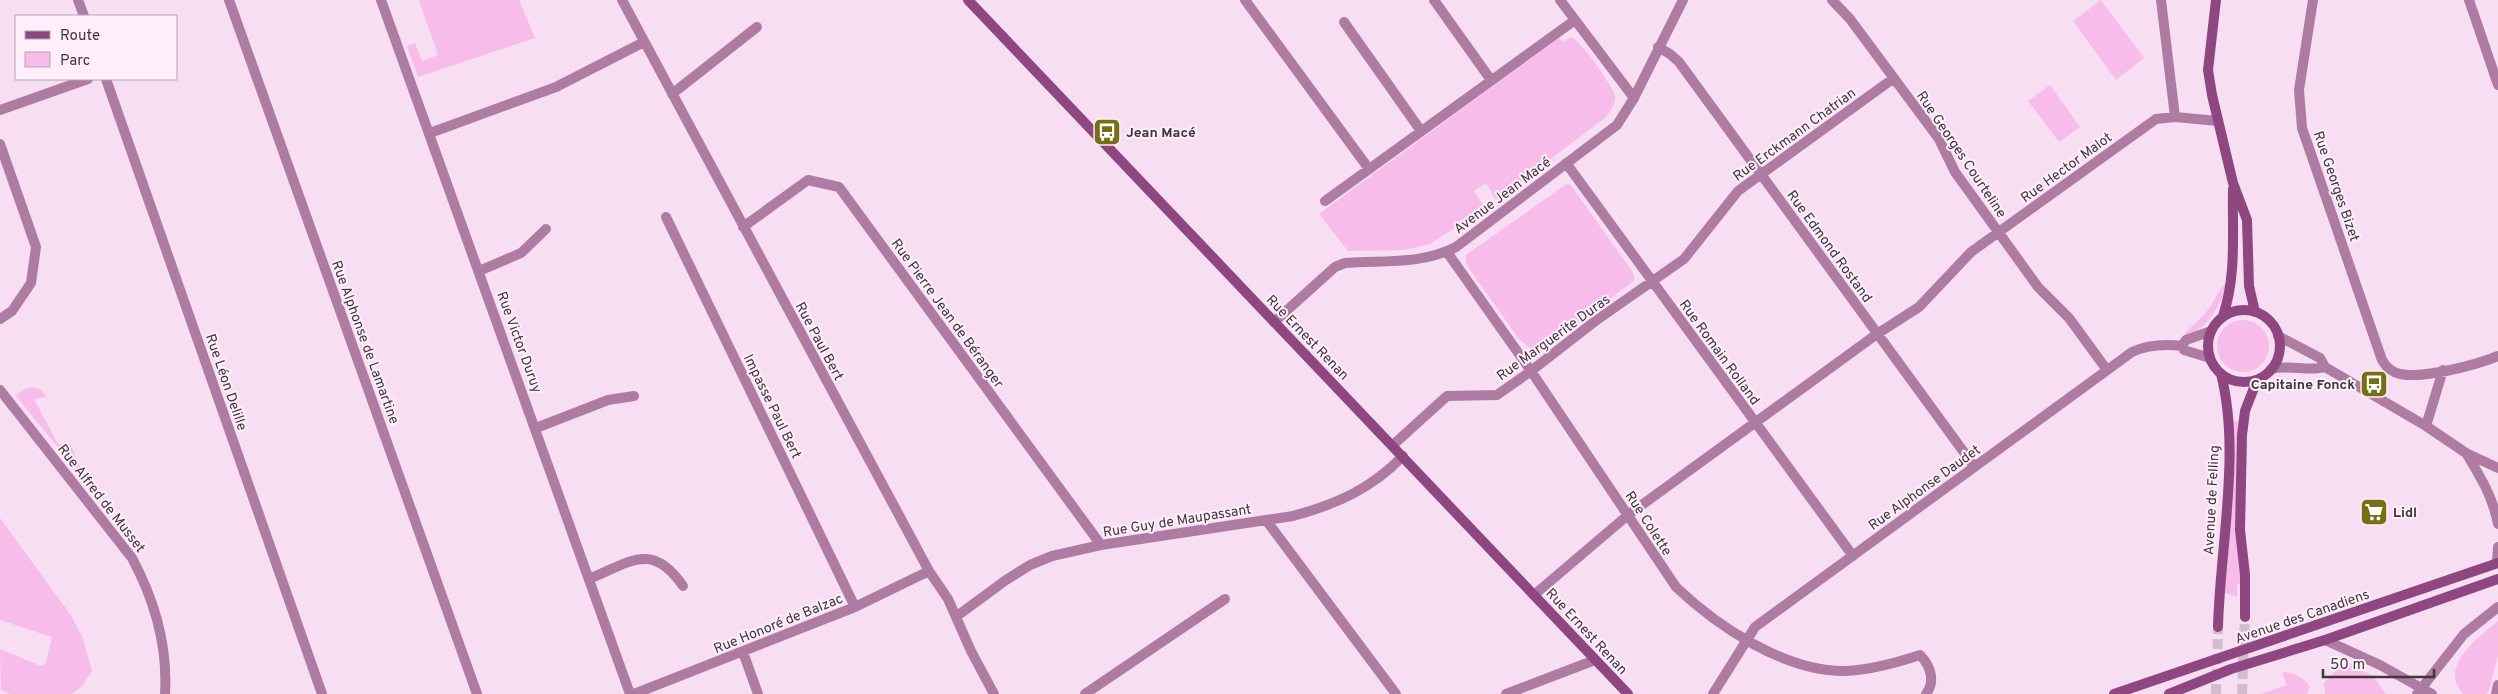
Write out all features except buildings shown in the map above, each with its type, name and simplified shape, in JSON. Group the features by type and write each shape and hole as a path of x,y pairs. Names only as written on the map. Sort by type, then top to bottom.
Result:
{"street":[{"path":"78,0 84,15"},
{"name":"Rue Alphonse de Lamartine","path":"228,0 477,694"},
{"name":"Rue Victor Duruy","path":"381,0 630,694"},
{"name":"Rue Paul Bert","path":"622,0 928,571 948,599 971,652 994,694"},
{"path":"1245,0 1369,169"},
{"path":"1434,0 1491,80"},
{"path":"1560,0 1634,98"},
{"name":"Avenue Jean Macé","path":"1274,322 1335,267 1345,263 1425,259 1446,252 1617,125 1634,98 1683,0"},
{"name":"Rue Georges Courteline","path":"1832,0 1850,19 1939,139 1955,172 2038,287 2069,318 2107,370"},
{"path":"2161,0 2175,118"},
{"path":"2216,0 2208,70 2233,183 2247,220 2249,286 2255,312"},
{"name":"Rue Georges Bizet","path":"2313,0 2300,90 2302,128 2382,360 2392,371 2412,374 2442,370"},
{"path":"2469,0 2495,65 2498,84"},
{"name":"Rue Ernest Renan","path":"969,1 1628,694"},
{"path":"1325,201 1575,20"},
{"path":"1344,22 1421,131"},
{"path":"672,94 756,27"},
{"path":"430,133 556,87 644,42"},
{"name":"Rue Edmond Rostand","path":"1658,47 1679,62 1974,466"},
{"name":"Rue Erckmann Chatrian","path":"1653,282 1684,259 1738,191 1894,78"},
{"path":"0,110 85,80"},
{"name":"Rue Léon Delille","path":"106,80 322,694"},
{"name":"Rue Hector Malot","path":"1534,595 1628,515 1877,334 1919,307 1970,252 2156,119 2175,118 2218,121"},
{"path":"0,144 36,247 32,283 12,311 0,319"},
{"name":"Rue Romain Rolland","path":"1566,163 1853,556"},
{"name":"Rue Pierre Jean de Béranger","path":"743,227 808,180 839,187 1101,545"},
{"path":"2182,346 2186,340 2210,331 2223,316 2230,295 2233,270 2233,183"},
{"name":"Impasse Paul Bert","path":"666,217 855,607"},
{"path":"479,271 521,254 546,229"},
{"name":"Rue Colette","path":"1446,252 1531,371 1676,587 1700,610 1746,640 1794,662 1844,671 1892,664 1920,655 1928,664 1931,672 1930,689 1926,694"},
{"name":"Rue Marguerite Duras","path":"1393,445 1448,396 1497,395 1594,322 1653,282"},
{"path":"2223,316 2235,311 2255,312 2267,319 2278,336 2320,358 2325,367 2426,426 2466,453 2498,468"},
{"path":"2210,331 2208,345 2210,358 2221,374 2238,382 2257,380 2271,369 2284,366 2315,370 2325,367"},
{"path":"2271,369 2279,353 2278,336"},
{"name":"Rue Alphonse Daudet","path":"1713,694 1755,626 2107,370 2139,349 2170,344 2182,346 2184,350 2210,358"},
{"path":"2426,426 2442,370 2474,365 2498,356"},
{"name":"Avenue de Felling","path":"2218,627 2219,578 2227,518 2228,460 2227,406 2221,374"},
{"name":"Avenue de Felling","path":"2245,617 2245,575 2240,530 2242,435 2245,411 2257,380"},
{"name":"Rue Alfred de Musset","path":"0,390 132,558 147,586 163,640 166,694"},
{"path":"536,428 608,400 634,396"},
{"path":"2466,453 2487,488 2495,508 2498,524"},
{"name":"Rue Guy de Maupassant","path":"957,616 1030,565 1052,556 1101,545 1293,516 1340,502 1375,481 1403,456"},
{"path":"1266,520 1396,694"},
{"path":"2498,547 2498,563"},
{"path":"589,579 638,559 648,559 658,561 671,568 683,586"},
{"name":"Avenue des Canadiens","path":"2114,694 2498,563"},
{"name":"Rue Honoré de Balzac","path":"634,694 855,607 928,571"},
{"name":"Avenue des Canadiens","path":"2169,694 2231,669 2325,640 2498,580"},
{"path":"1085,694 1225,599"},
{"path":"2419,691 2464,634 2498,607"},
{"path":"2325,640 2380,665 2419,691 2432,694"},
{"path":"743,652 758,694"},
{"path":"1506,694 1595,660"},
{"path":"2496,694 2498,685"}],"green space":[{"path":"519,0 535,38 418,77 407,46 415,43 422,61 438,55 419,1"},
{"path":"2101,0 2144,58 2116,80 2073,21"},
{"path":"1571,37 1589,54 1613,91 1615,102 1605,118 1496,200 1486,183 1474,191 1485,208 1430,244 1404,250 1348,251 1319,214 1559,38 1563,42"},
{"path":"2050,85 2080,127 2059,142 2028,101"},
{"path":"1570,184 1632,271 1635,280 1537,354 1519,339 1466,264 1466,255 1565,185"},
{"path":"2227,283 2217,308 2207,322 2186,336 2185,333 2208,310 2220,290"},
{"path":"2238,320 2248,320 2262,327 2269,341 2269,351 2262,365 2248,372 2238,372 2228,368 2221,361 2217,351 2217,341 2221,331 2228,324"},
{"path":"30,387 40,390 45,395 46,397 34,399 58,444 70,444 88,484 15,395"},
{"path":"2233,421 2238,421 2236,527 2241,584 2237,584 2237,597 2223,592"},
{"path":"0,518 70,614 82,636 92,671 82,686 72,694 10,694 1,690 0,649 41,666 46,663 52,637 0,620"},
{"path":"2498,621 2498,655 2489,691 2486,694 2464,694 2457,684 2455,674 2458,663 2472,644"},
{"path":"2345,661 2373,676 2386,694 2325,694 2324,683"},
{"path":"2285,672 2303,678 2310,687 2307,694 2261,694 2287,685 2282,673"}],"tunnel":[{"path":"2242,694 2245,617"},
{"path":"2216,694 2218,627"}],"place":[{"name":"Jean Macé","path":"1107,132"},
{"name":"Capitaine Fonck","path":"2374,384"},
{"name":"Lidl","path":"2374,512"}]}
